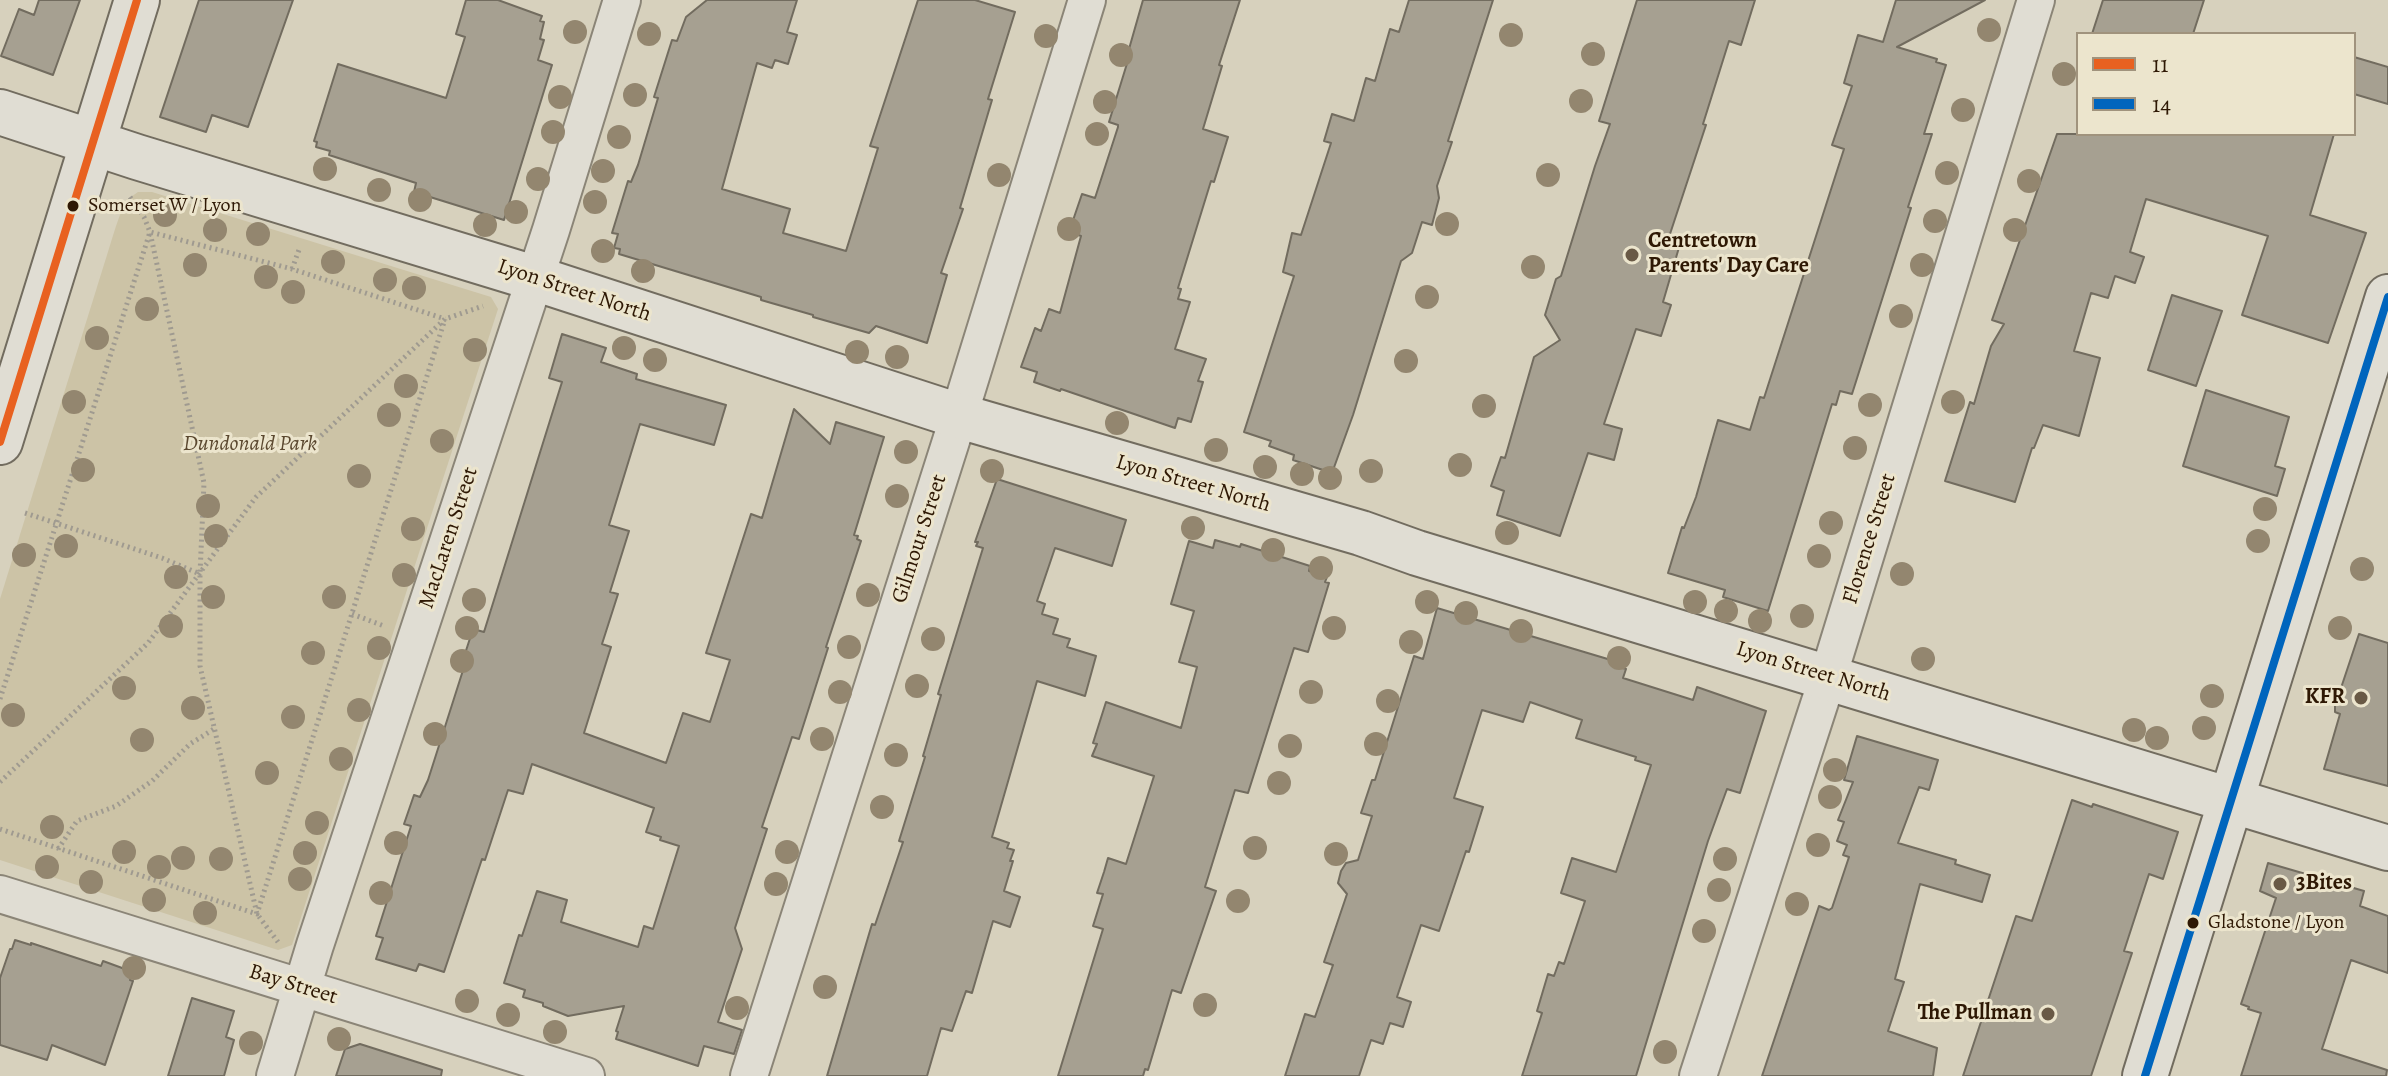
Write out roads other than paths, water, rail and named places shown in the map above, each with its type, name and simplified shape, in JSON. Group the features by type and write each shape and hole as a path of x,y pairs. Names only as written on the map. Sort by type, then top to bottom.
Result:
{"main road":[{"path":"0,442 137,0"},
{"name":"Lyon Street North","path":"0,112 534,278 959,416 1361,533 1417,553 2388,848"},
{"path":"2145,1076 2388,297"}],"street":[{"name":"MacLaren Street","path":"275,1076 622,0"},
{"name":"Gilmour Street","path":"749,1076 959,416 1087,0"},
{"name":"Florence Street","path":"1698,1076 1828,677 2036,0"},
{"name":"Bay Street","path":"0,894 586,1076"}],"place":[{"name":"Somerset W / Lyon","path":"73,206"},
{"name":"Centretown Parents' Day Care","path":"1632,255"},
{"name":"KFR","path":"2361,698"},
{"name":"3Bites","path":"2280,884"},
{"name":"Gladstone / Lyon","path":"2193,923"},
{"name":"The Pullman","path":"2048,1014"}],"park label":[{"name":"Dundonald Park","path":"250,445"}]}
